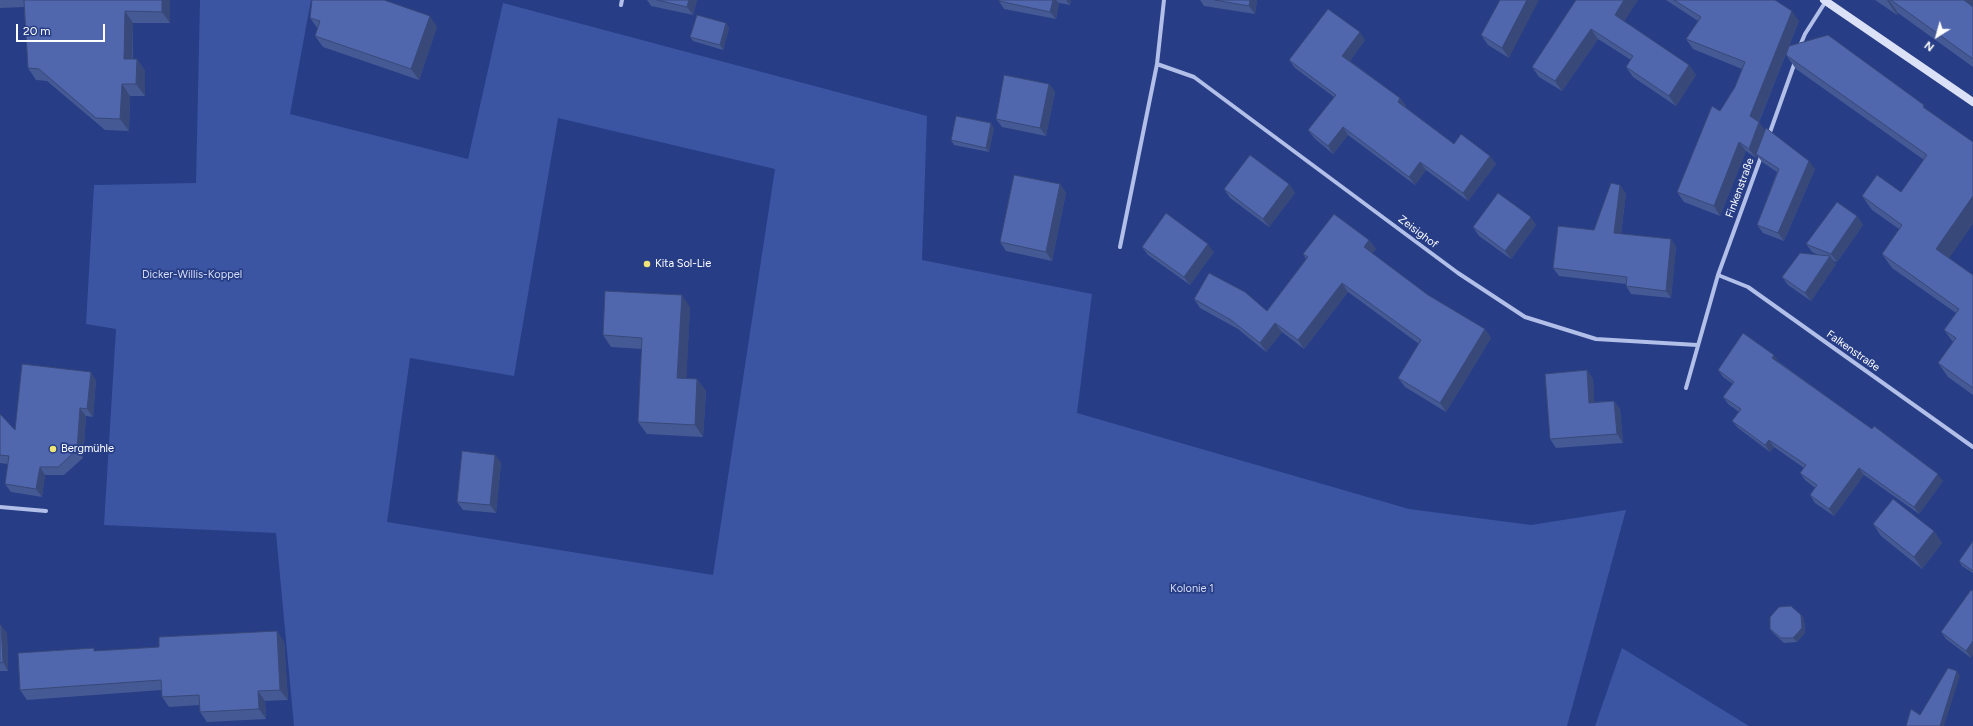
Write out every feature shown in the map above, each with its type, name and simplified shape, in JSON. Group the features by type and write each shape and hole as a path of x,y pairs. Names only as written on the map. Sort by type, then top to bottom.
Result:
{"main road":[{"path":"1825,1 1973,102"}],"street":[{"path":"1120,247 1157,64 1164,0"},
{"path":"1766,144 1805,34 1825,1"},
{"name":"Zeisighof","path":"1157,64 1194,77 1458,273 1525,317 1596,339 1697,345"},
{"name":"Finkenstraße","path":"1686,388 1718,275 1763,151"},
{"name":"Falkenstraße","path":"1718,275 1748,287 1973,447"},
{"path":"0,507 46,511"}],"green space":[{"path":"200,0 311,0 290,114 468,159 503,3 927,116 922,260 1092,294 1077,413 1409,509 1531,525 1626,510 1567,726 294,726 276,533 104,525 116,329 86,324 94,185 196,183","holes":["558,118 775,169 713,575 387,522 410,358 514,376"]},
{"path":"1622,648 1749,726 1595,726"}],"building":[{"path":"24,0 162,0 162,12 125,11 124,59 137,59 136,84 122,84 120,119 96,118 39,69 28,68"},
{"path":"312,0 384,0 430,16 411,69 315,36 320,21 310,18"},
{"path":"657,0 689,0 687,7"},
{"path":"999,0 1053,0 1050,12"},
{"path":"1215,0 1250,0 1249,6"},
{"path":"1500,0 1527,0 1502,48 1481,35"},
{"path":"1576,0 1624,0 1615,15 1689,65 1669,96 1626,67 1633,56 1591,29 1555,81 1532,67"},
{"path":"1674,0 1775,0 1792,11 1750,116 1759,122 1749,149 1739,142 1714,206 1677,192 1712,106 1720,111 1735,87 1745,62 1686,39 1701,17"},
{"path":"1891,0 1964,0 1973,7 1973,59"},
{"path":"1328,9 1360,32 1342,56 1400,98 1398,102 1454,144 1461,134 1490,156 1463,193 1420,162 1409,177 1343,127 1328,146 1308,130 1336,95 1289,60"},
{"path":"697,15 726,23 720,45 690,37"},
{"path":"1828,35 1924,105 1923,107 1973,142 1973,196 1936,249 1973,275 1973,388 1938,363 1956,338 1944,330 1959,309 1882,254 1902,225 1862,196 1877,175 1901,192 1927,155 1786,55 1789,46"},
{"path":"1004,75 1049,84 1040,128 996,119"},
{"path":"956,116 991,123 986,148 951,140"},
{"path":"1766,128 1809,161 1778,233 1757,225 1779,169 1756,154"},
{"path":"1250,155 1289,184 1263,219 1224,189"},
{"path":"1014,175 1060,184 1046,252 1000,242"},
{"path":"1611,183 1620,185 1614,233 1671,239 1666,291 1626,286 1627,277 1553,268 1558,226 1594,230"},
{"path":"1498,193 1531,217 1505,251 1473,227"},
{"path":"1837,202 1857,216 1831,254 1806,244"},
{"path":"1166,213 1208,244 1184,277 1142,247"},
{"path":"1334,214 1369,240 1364,247 1428,295 1485,329 1440,403 1398,378 1421,340 1342,283 1298,340 1275,323 1260,343 1231,320 1194,299 1209,273 1245,292 1267,311 1308,257 1303,254"},
{"path":"1800,253 1830,256 1805,293 1782,277"},
{"path":"605,291 682,295 677,378 697,379 695,425 638,422 642,338 603,335"},
{"path":"1743,333 1774,355 1772,358 1872,429 1874,426 1938,474 1914,507 1859,468 1829,509 1810,495 1817,485 1800,473 1806,465 1769,440 1765,445 1732,421 1741,409 1723,397 1734,382 1718,370"},
{"path":"22,364 91,372 87,409 80,408 77,450 58,467 40,467 36,489 5,484 9,456 0,455 0,414 15,430"},
{"path":"1587,370 1589,403 1614,401 1617,434 1550,439 1545,374"},
{"path":"462,451 495,455 490,505 457,502"},
{"path":"1893,499 1934,531 1914,557 1873,524"},
{"path":"1973,541 1973,571 1959,561"},
{"path":"1971,590 1973,591 1973,641 1966,651 1941,632"},
{"path":"1791,606 1801,615 1802,628 1793,638 1781,638 1770,629 1770,617 1779,607"},
{"path":"0,625 3,662 0,663"},
{"path":"277,631 280,690 258,691 259,709 200,712 199,695 162,697 161,680 20,690 18,653 94,648 94,651 159,647 159,637"},
{"path":"1948,668 1957,671 1940,726 1906,726 1911,709 1920,715"}],"place":[{"name":"Kita Sol-Lie","path":"647,264"},
{"name":"Bergmühle","path":"53,449"}],"park label":[{"name":"Dicker-Willis-Koppel","path":"192,275"},
{"name":"Kolonie 1","path":"1192,589"}]}
